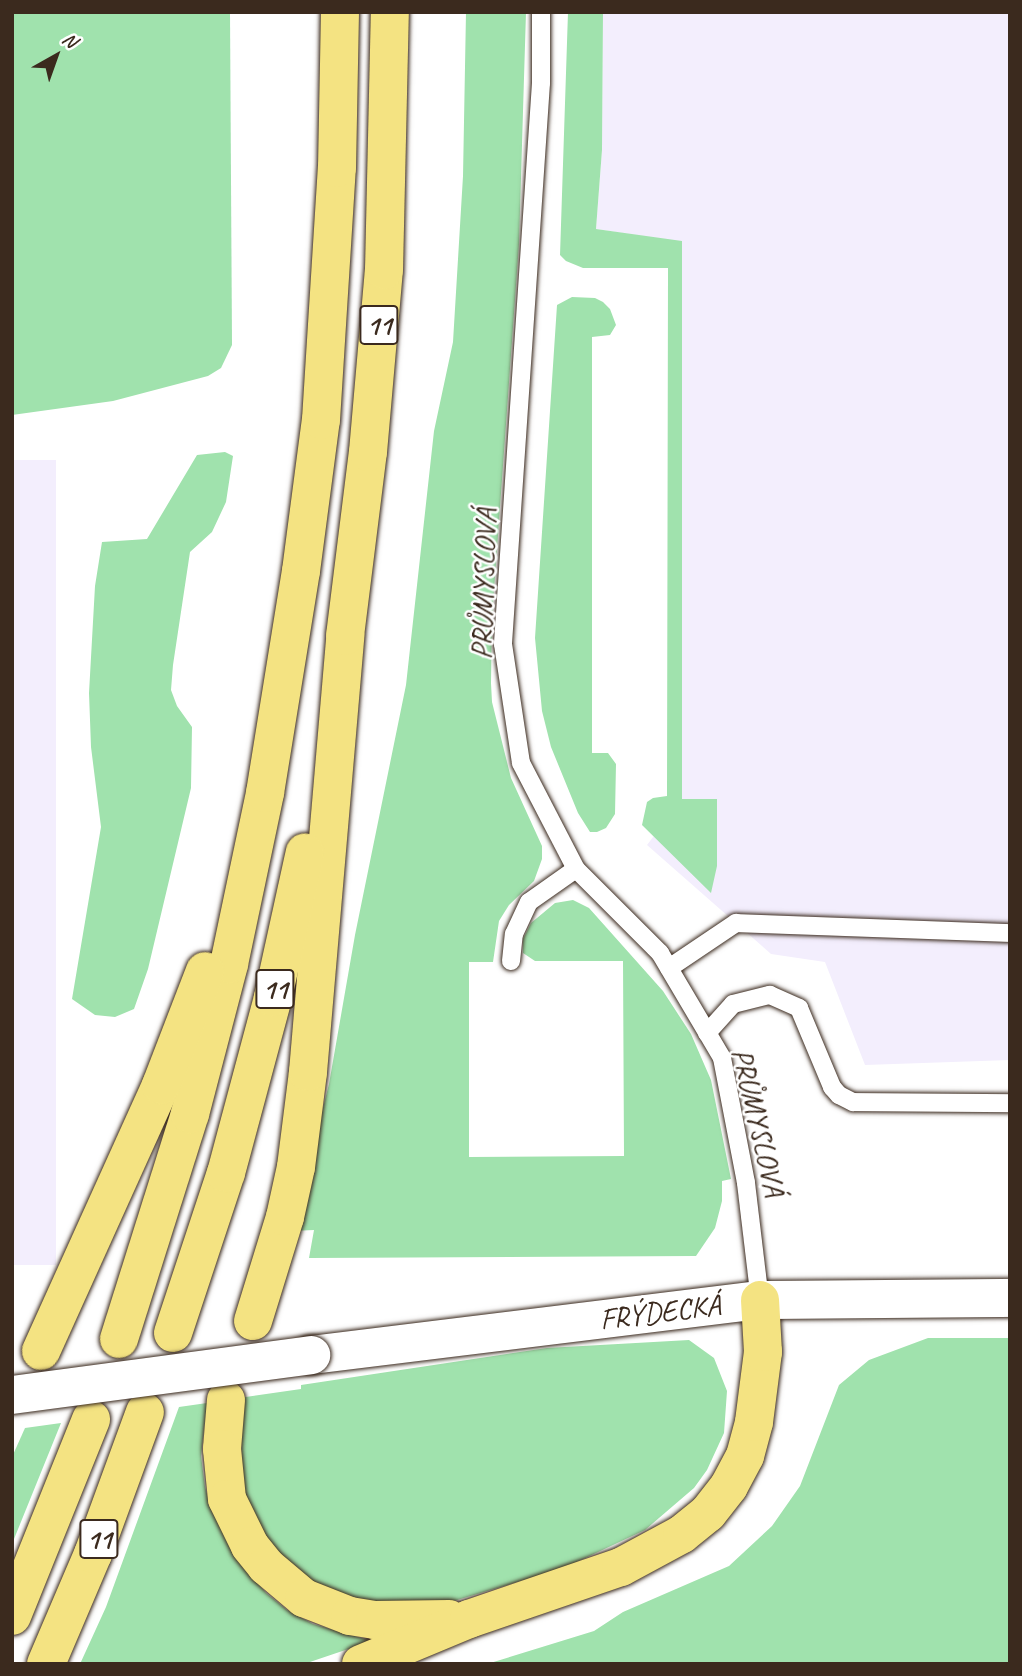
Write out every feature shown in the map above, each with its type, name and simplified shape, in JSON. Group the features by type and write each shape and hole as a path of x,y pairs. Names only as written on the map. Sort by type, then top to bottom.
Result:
{"highway":[{"name":"11","path":"119,1339 190,1114 229,964 265,793 301,571 320,420 337,167 340,12"},
{"name":"11","path":"173,1333 226,1174 273,998 313,818 345,636 368,452 384,270 390,12"},
{"path":"253,1321 285,1217 296,1167 309,1072 345,636"},
{"path":"41,1351 161,1085 203,979 265,793"},
{"path":"361,1664 469,1619 621,1567 682,1534 708,1513 729,1486 740,1466 754,1422 763,1352 760,1300"},
{"path":"226,1400 222,1449 227,1499 250,1546 285,1584 304,1598 350,1616 375,1620 469,1619"},
{"name":"11","path":"46,1664 93,1554 145,1412"},
{"name":"11","path":"12,1616 91,1419"}],"main road":[{"name":"FRÝDECKÁ","path":"12,1395 760,1300 1010,1298"}],"lane":[{"name":"PRŮMYSLOVÁ","path":"541,12 541,83 503,644 521,763 576,869 660,953 722,1058 749,1202 760,1300"},
{"path":"511,961 514,934 529,902 576,869"},
{"path":"669,968 736,923 1010,933"},
{"path":"707,1033 733,1004 770,995 799,1008 832,1087 846,1099 853,1102 1010,1103"}],"shaded area":[{"path":"603,12 1010,12 1010,1060 865,1065 825,962 771,954 647,845 682,799 682,242 596,229 602,150"},
{"path":"12,460 56,460 56,1265 12,1265"}],"green space":[{"path":"12,12 230,12 232,345 221,368 208,376 113,401 12,415"},
{"path":"466,12 526,12 519,244 492,618 491,683 492,702 511,778 542,846 542,859 534,881 509,905 499,921 493,962 469,962 469,1157 624,1156 623,961 535,961 523,953 523,939 531,923 555,903 573,900 589,908 663,991 691,1034 711,1080 731,1179 722,1181 722,1201 715,1228 696,1256 309,1258 314,1230 292,1231 329,1084 355,935 406,685 434,431 453,342 463,176"},
{"path":"568,12 603,12 602,150 596,229 682,241 682,799 717,799 717,866 711,893 642,825 647,802 653,798 667,796 668,268 583,268 566,261 560,255"},
{"path":"572,297 595,298 603,302 610,309 616,325 610,335 592,337 592,753 608,753 616,764 615,814 606,828 597,832 590,832 578,813 551,747 542,711 535,638 557,305"},
{"path":"225,452 233,456 226,502 212,532 190,552 173,665 171,690 177,706 192,727 191,788 148,969 134,1009 115,1017 95,1015 72,999 101,827 91,747 89,693 95,586 102,542 147,539 197,455"},
{"path":"928,1338 1010,1338 1009,1664 487,1664 594,1631 623,1612 729,1566 772,1526 800,1486 839,1385 869,1360"},
{"path":"689,1340 714,1358 727,1391 724,1433 707,1470 694,1488 645,1530 564,1568 437,1606 341,1599 291,1569 244,1507 239,1398 301,1389 301,1385 547,1348"},
{"path":"207,1403 201,1456 205,1487 212,1512 245,1568 266,1593 287,1610 313,1624 372,1641 304,1664 80,1664 106,1607 179,1407"},
{"path":"61,1423 12,1544 12,1457 25,1428"}]}
